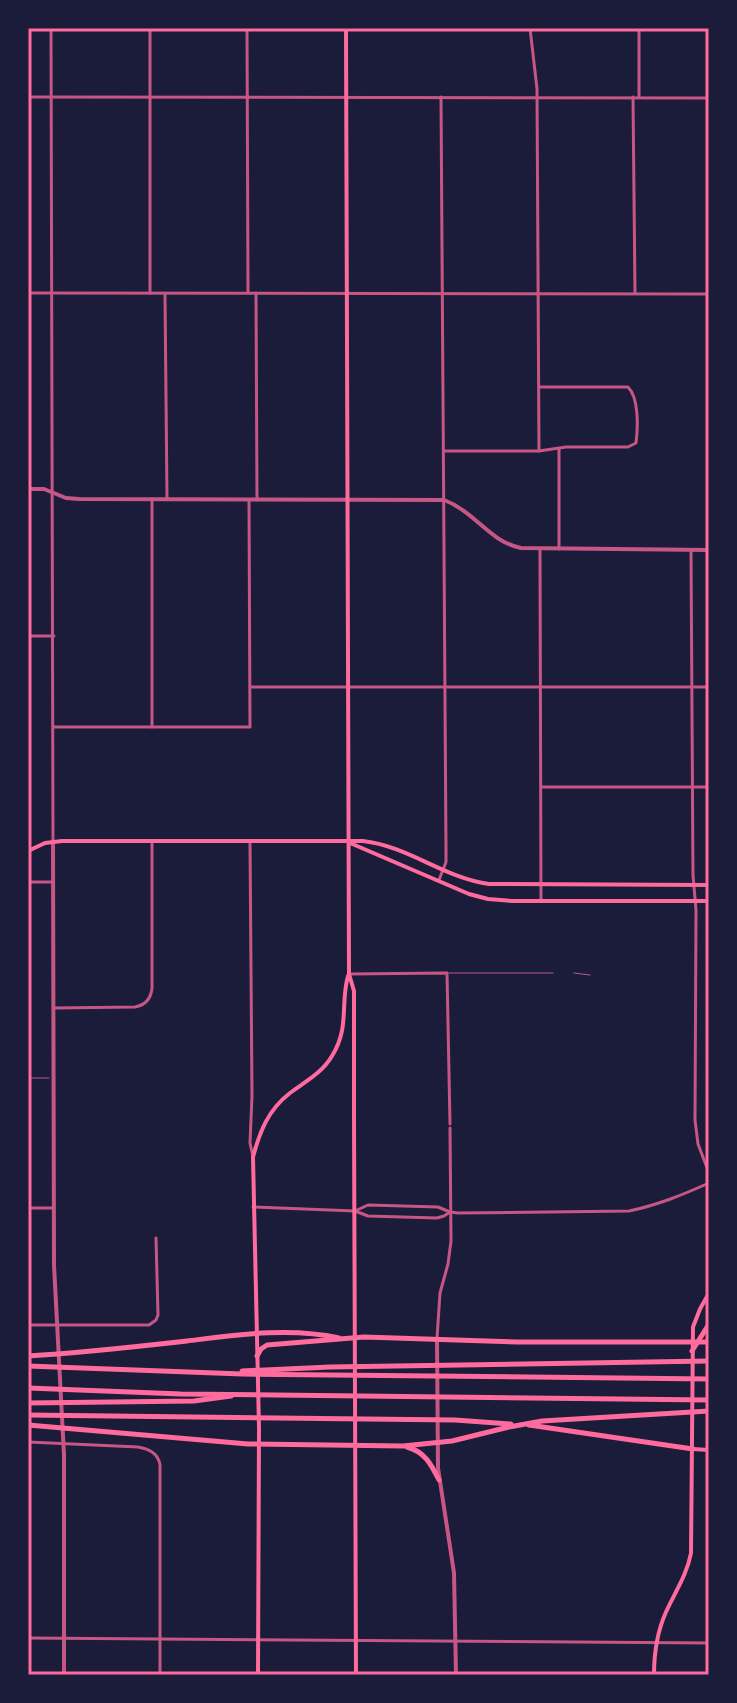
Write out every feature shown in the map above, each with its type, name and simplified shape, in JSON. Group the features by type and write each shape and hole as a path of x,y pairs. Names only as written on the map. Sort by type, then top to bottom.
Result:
{"highway":[{"path":"692,1351 709,1324"},
{"path":"28,1356 256,1333 319,1334 344,1339"},
{"path":"257,1356 267,1345 356,1338 709,1342"},
{"path":"193,1373 330,1367 709,1361"},
{"path":"28,1366 193,1373 709,1379"},
{"path":"28,1388 240,1395 709,1400"},
{"path":"28,1403 194,1401 240,1395"},
{"path":"28,1425 258,1444 403,1446 437,1443 525,1423 709,1411"},
{"path":"28,1415 455,1420 557,1428 693,1449"},
{"path":"403,1446 422,1454 439,1480"}],"main road":[{"path":"258,1675 259,1428 253,1157 262,1125 276,1106 320,1071 335,1052 343,1027 349,974 346,28"},
{"path":"28,851 53,841 363,841 379,844 442,871 480,883 709,885"},
{"path":"348,842 469,894 488,899 709,901"},
{"path":"349,974 354,991 356,1675"},
{"path":"654,1675 656,1643 664,1617 691,1557 692,1351 695,1319 709,1293"},
{"path":"693,1449 709,1450"}],"street":[{"path":"51,28 53,1208 56,1325 64,1434 64,1675"},
{"path":"150,28 150,293"},
{"path":"247,28 248,293"},
{"path":"530,28 537,97 539,451"},
{"path":"639,28 639,97"},
{"path":"28,97 709,98"},
{"path":"438,880 446,862 441,97"},
{"path":"633,97 635,293"},
{"path":"28,293 709,294"},
{"path":"165,293 167,499"},
{"path":"256,293 257,500"},
{"path":"444,451 628,447 637,439 635,401 631,389 623,386 539,387"},
{"path":"559,449 559,549"},
{"path":"28,489 44,489 66,498 79,499 444,500 468,512 503,542 521,548 709,550"},
{"path":"152,499 152,727"},
{"path":"54,727 250,727 249,500"},
{"path":"540,549 541,901"},
{"path":"691,550 696,901 695,1120 701,1153 709,1173"},
{"path":"28,636 54,636"},
{"path":"250,687 709,687"},
{"path":"541,787 709,787"},
{"path":"53,1008 135,1007 148,1000 152,988 152,841"},
{"path":"250,842 250,1143 253,1157"},
{"path":"28,882 53,882"},
{"path":"349,974 447,973 451,1248 440,1293 437,1443 439,1480 454,1573 456,1675"},
{"path":"355,1211 368,1205 438,1207 450,1212 629,1211 653,1206 709,1183"},
{"path":"253,1207 437,1218 450,1212"},
{"path":"28,1208 53,1208"},
{"path":"28,1325 149,1325 158,1315 156,1238"},
{"path":"28,1442 144,1448 154,1453 160,1465 160,1675"},
{"path":"28,1638 709,1643"}],"lane":[{"path":"447,973 553,973"},
{"path":"574,973 590,975"},
{"path":"28,1078 53,1078"}]}
